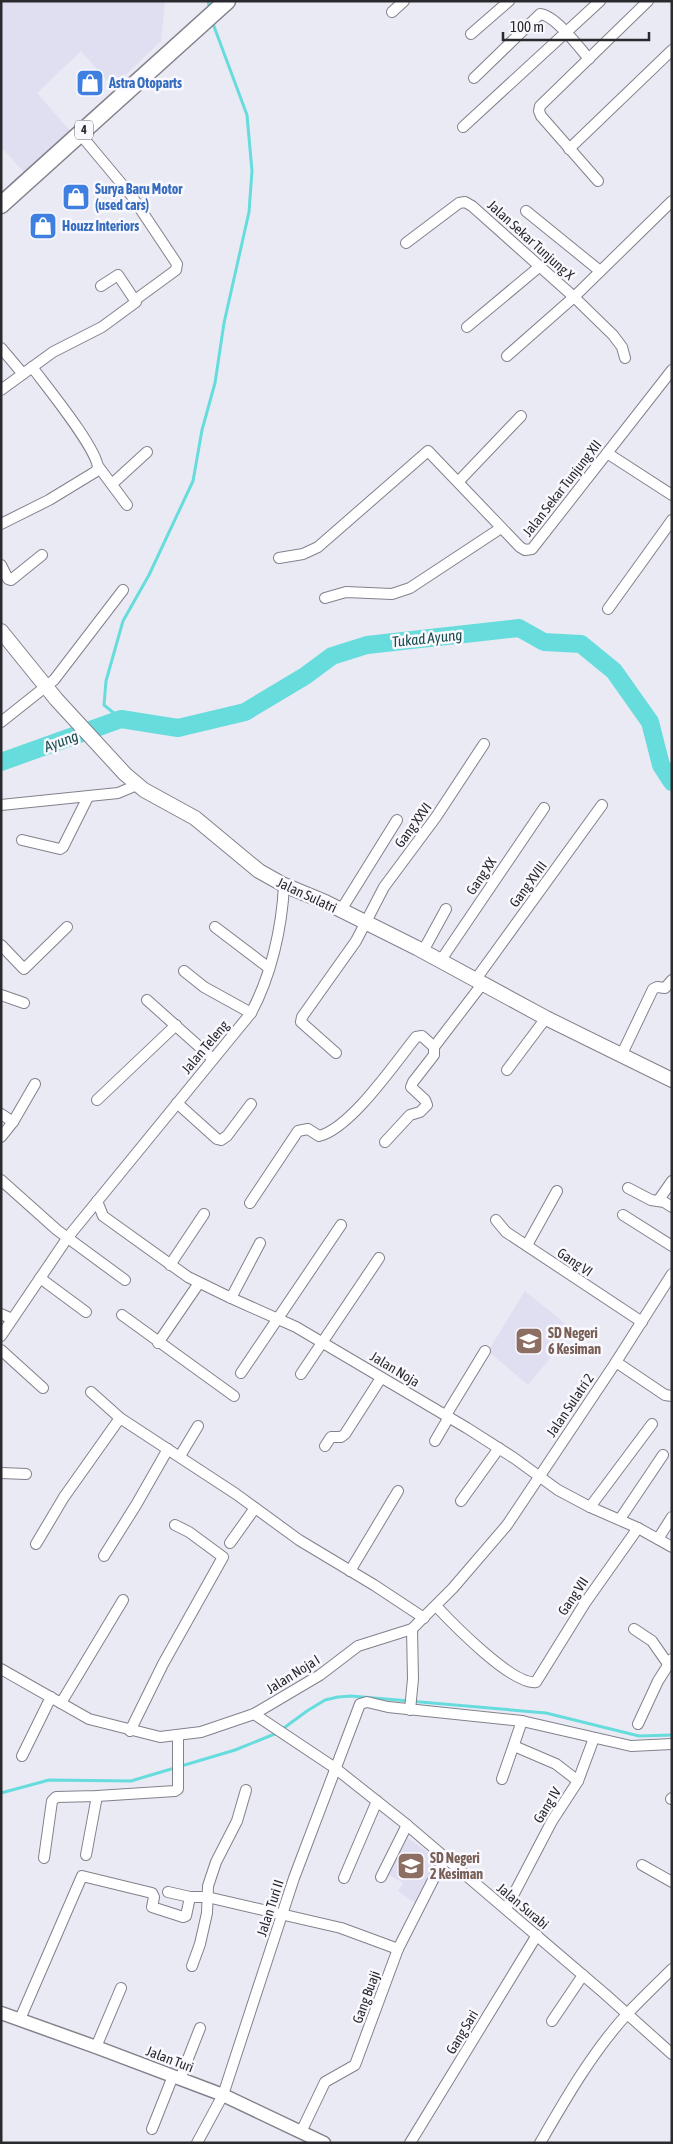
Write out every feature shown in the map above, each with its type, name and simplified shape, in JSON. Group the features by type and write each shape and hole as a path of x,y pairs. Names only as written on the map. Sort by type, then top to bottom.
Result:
{"highway":[{"name":"4","path":"1,205 227,1"}],"main road":[{"name":"Jalan Sulatri","path":"1,631 56,699 111,760 137,784 195,818 253,867 284,885 341,910 441,960 546,1018 672,1080"}],"street":[{"path":"392,12 404,1"},
{"path":"471,34 509,1"},
{"path":"463,127 600,1"},
{"path":"598,181 539,111 540,106 648,1"},
{"path":"474,78 540,14 546,14 566,32 589,59"},
{"path":"570,149 672,50"},
{"path":"80,134 135,201 178,267 134,300"},
{"name":"Jalan Sekar Tunjung X","path":"406,243 459,203 465,202 472,206 574,297 672,201"},
{"path":"526,211 600,271"},
{"path":"467,327 539,267"},
{"path":"1,390 52,352 102,328 136,302 118,275 101,286"},
{"path":"507,356 574,297 618,340 625,358"},
{"path":"1,348 23,374"},
{"path":"32,367 80,433 96,458 98,466 127,505"},
{"name":"Jalan Sekar Tunjung XII","path":"279,558 302,554 318,547 428,451 520,547 525,550 532,549 672,370"},
{"path":"458,482 521,416"},
{"path":"112,484 148,452"},
{"path":"607,453 672,494"},
{"path":"1,524 65,491 95,472 98,466"},
{"path":"608,609 672,520"},
{"path":"325,598 346,592 392,594 410,588 501,528"},
{"path":"1,565 8,579 11,580 42,555"},
{"path":"1,722 54,680 123,590"},
{"name":"Gang XXVI","path":"336,1053 304,1025 301,1019 356,941 384,887 436,817 484,744"},
{"path":"1,804 118,793 137,784"},
{"path":"22,840 60,849 63,847 88,796"},
{"name":"Gang XVIII","path":"385,1142 410,1114 420,1112 427,1105 425,1100 412,1090 411,1085 434,1055 434,1047 602,805"},
{"name":"Gang XX","path":"441,960 544,808"},
{"path":"341,910 397,820"},
{"name":"Jalan Teleng","path":"97,1201 251,1013 264,988 276,938 284,885"},
{"path":"423,951 446,909"},
{"path":"1,945 24,969 67,927"},
{"path":"215,927 269,968"},
{"path":"184,971 204,987 251,1013"},
{"path":"621,1056 653,989 657,987 665,988 672,980"},
{"path":"1,995 24,1003"},
{"path":"147,1000 213,1059"},
{"path":"507,1070 546,1018"},
{"path":"97,1100 176,1025"},
{"path":"250,1203 298,1131 308,1129 319,1136 331,1132 357,1109 419,1035 434,1047"},
{"path":"1,1137 13,1122 34,1084"},
{"path":"177,1103 217,1139 221,1140 227,1136 251,1104"},
{"path":"1,1114 13,1122"},
{"path":"1,1180 68,1237 125,1280"},
{"path":"658,1201 672,1181"},
{"path":"628,1188 651,1200 672,1207"},
{"path":"527,1245 557,1191"},
{"path":"1,1336 68,1237 97,1201"},
{"name":"Jalan Noja","path":"97,1201 104,1216 170,1265 199,1283 277,1317 322,1342 499,1448 548,1484 590,1507 638,1528 672,1547"},
{"path":"170,1265 204,1214"},
{"path":"623,1215 672,1246"},
{"path":"83,1218 104,1216"},
{"name":"Gang VI","path":"496,1220 506,1232 642,1322"},
{"path":"242,1373 277,1317 341,1225"},
{"path":"231,1298 260,1243"},
{"path":"301,1374 379,1258"},
{"name":"Jalan Sulatri 2","path":"539,1476 616,1362 672,1274"},
{"path":"40,1278 86,1312"},
{"path":"158,1343 199,1283"},
{"path":"1,1314 12,1320"},
{"path":"122,1315 158,1343 234,1396"},
{"path":"1,1350 43,1388"},
{"path":"435,1441 485,1351"},
{"path":"616,1362 665,1394 672,1396"},
{"path":"325,1446 330,1437 341,1437 345,1434 382,1378"},
{"path":"91,1392 120,1418 180,1456 316,1552 350,1571 424,1618"},
{"path":"36,1544 64,1497 120,1418"},
{"path":"590,1507 652,1424"},
{"path":"180,1456 198,1426"},
{"path":"460,1501 499,1448"},
{"path":"104,1556 168,1449"},
{"path":"620,1519 663,1455"},
{"path":"1,1473 26,1474"},
{"name":"Jalan Noja I","path":"3,1673 89,1719 130,1731 160,1737 201,1732 254,1714 320,1675 358,1646 412,1629 436,1606 498,1537 539,1476"},
{"path":"350,1571 398,1491"},
{"path":"230,1543 255,1508"},
{"path":"658,1539 672,1517"},
{"path":"130,1731 163,1664 223,1557 220,1552 176,1525"},
{"name":"Gang VII","path":"436,1606 492,1660 526,1681 536,1682 580,1611 638,1528"},
{"path":"61,1703 124,1600"},
{"path":"412,1629 412,1690 410,1708 522,1721 631,1746 672,1744"},
{"path":"634,1629 649,1638 670,1661 658,1681 638,1724"},
{"path":"22,1756 51,1698"},
{"name":"Jalan Turi II","path":"197,2143 223,2096 282,1914 358,1705 363,1702 410,1708"},
{"name":"Jalan Surabi","path":"254,1714 335,1768 407,1825 537,1935 672,2054"},
{"path":"502,1779 522,1721"},
{"path":"44,1858 54,1798 58,1796 97,1796 175,1791 178,1785 178,1734"},
{"path":"578,1781 594,1738"},
{"name":"Gang IV","path":"506,1909 552,1821 578,1781 556,1764 514,1746"},
{"path":"192,1966 208,1913 208,1886 216,1862 237,1821 246,1790"},
{"path":"86,1855 97,1796"},
{"path":"344,1878 377,1801"},
{"path":"381,1877 407,1825"},
{"name":"Gang Buaji","path":"301,2132 325,2082 352,2067 358,2060 398,1949 446,1858"},
{"path":"642,1865 672,1882"},
{"path":"20,2019 82,1876 152,1893 154,1896 152,1907 182,1917 186,1916 190,1897"},
{"path":"168,1892 190,1897 207,1897 342,1928 398,1949"},
{"name":"Gang Sari","path":"410,2143 537,1935"},
{"path":"540,2143 568,2095 599,2049 627,2014 672,1969"},
{"path":"552,2021 583,1975"},
{"path":"96,2047 121,1988"},
{"name":"Jalan Turi","path":"1,2013 223,2096 324,2143"},
{"path":"152,2129 200,2028"}],"shaded area":[{"path":"1,1 165,1 161,41 113,87 81,51 37,93 70,131 25,173 1,147"},
{"name":"SD Negeri 6 Kesiman","path":"525,1291 573,1330 528,1385 488,1351"},
{"name":"SD Negeri 2 Kesiman","path":"404,1835 440,1861 415,1903 398,1891 403,1883 382,1871"}],"waterway":[{"path":"208,1 210,10"},
{"path":"121,719 104,705 106,681 123,621 149,575 193,481 202,430 215,383 224,323 249,212 252,171 247,115 212,21"},
{"name":"Tukad Ayung","path":"1,762 121,719 178,728 245,712 305,676 332,656 367,645 519,628 544,642 581,644 614,671 650,722 661,765 672,782"},
{"path":"1,1793 49,1780 131,1781 235,1750 277,1733 325,1700 338,1697 351,1696 546,1713 639,1736 672,1735"}],"place":[{"name":"Astra Otoparts","path":"90,83"},
{"name":"Surya Baru Motor (used cars)","path":"76,197"},
{"name":"Houzz Interiors","path":"43,226"},
{"name":"SD Negeri 6 Kesiman","path":"529,1341"},
{"name":"SD Negeri 2 Kesiman","path":"411,1866"}],"water label":[{"name":"Ayung","path":"61,741"}]}
